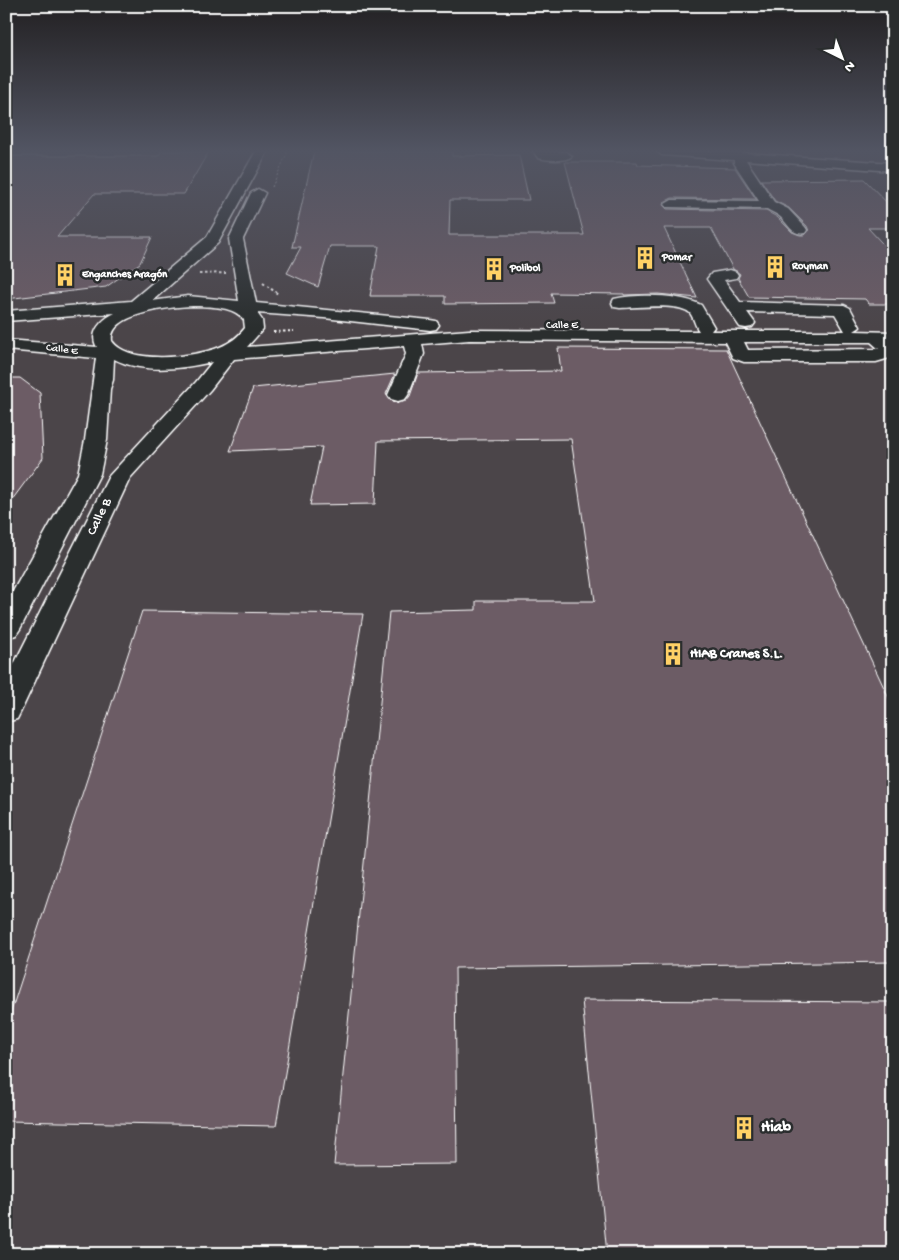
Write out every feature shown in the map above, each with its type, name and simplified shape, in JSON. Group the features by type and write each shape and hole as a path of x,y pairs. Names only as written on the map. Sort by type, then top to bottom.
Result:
{"street":[{"path":"6,316 62,311 139,308 163,281 213,240 230,210"},
{"path":"243,308 244,288 238,277 236,240 250,210"},
{"path":"779,210 800,230"},
{"path":"730,275 718,276 716,279 748,326"},
{"path":"238,277 267,296 310,311"},
{"path":"62,311 114,300 163,281"},
{"name":"Calle E","path":"139,308 176,301 201,301 243,308 310,311 448,326 893,327"},
{"path":"620,303 670,303 685,305 694,309 705,327"},
{"path":"736,307 838,309 844,312 851,327"},
{"name":"Calle B","path":"6,629 89,474 96,440 100,389 110,353 102,340 104,330 114,321 139,308"},
{"name":"Calle B","path":"6,711 120,476 202,386 225,353 248,338 254,329 254,320 243,308"},
{"name":"Calle E","path":"14,346 110,353 136,360 162,362 190,360 225,353 306,349 412,338 469,335 608,342 733,340 740,354 744,356 876,356 887,353 890,349 884,337"},
{"path":"398,395 415,354 412,338"},
{"path":"14,346 72,361 90,376 100,389"},
{"name":"Calle E","path":"202,386 245,366 306,349"}],"path":[{"path":"192,274 238,277"}],"shaded area":[{"path":"6,210 893,210 893,1254 6,1254"}],"building":[{"name":"Enganches Aragón","path":"6,210 80,210 57,237 152,237 140,263 106,287 6,299"},
{"path":"301,210 450,210 449,235 584,235 577,210 766,211 777,217 792,232 805,235 809,231 807,226 791,210 893,210 893,228 868,228 893,255 893,304 869,304 865,299 749,297 738,278 740,274 733,269 711,228 664,228 697,298 658,294 551,293 554,303 445,304 445,296 370,296 379,246 330,246 318,287 287,273 301,247 292,247"},
{"name":"HIAB Cranes S.L.","path":"558,348 726,349 893,707 893,962 455,968 457,1164 334,1165 389,612 476,610 476,601 595,601 571,439 378,441 375,504 310,505 322,447 230,451 253,388 395,374 386,394 390,400 399,403 406,401 410,396 418,373 561,371"},
{"path":"6,378 20,378 40,393 43,458 6,508"},
{"path":"142,611 363,614 276,1126 6,1121 6,1027"},
{"name":"Hiab","path":"582,1000 893,1002 893,1254 607,1254"}],"place":[{"name":"Pomar","path":"645,258"},
{"name":"Royman","path":"775,267"},
{"name":"Polibol","path":"494,269"},
{"name":"Enganches Aragón","path":"65,275"},
{"name":"HIAB Cranes S.L.","path":"673,654"},
{"name":"Hiab","path":"744,1128"}]}
